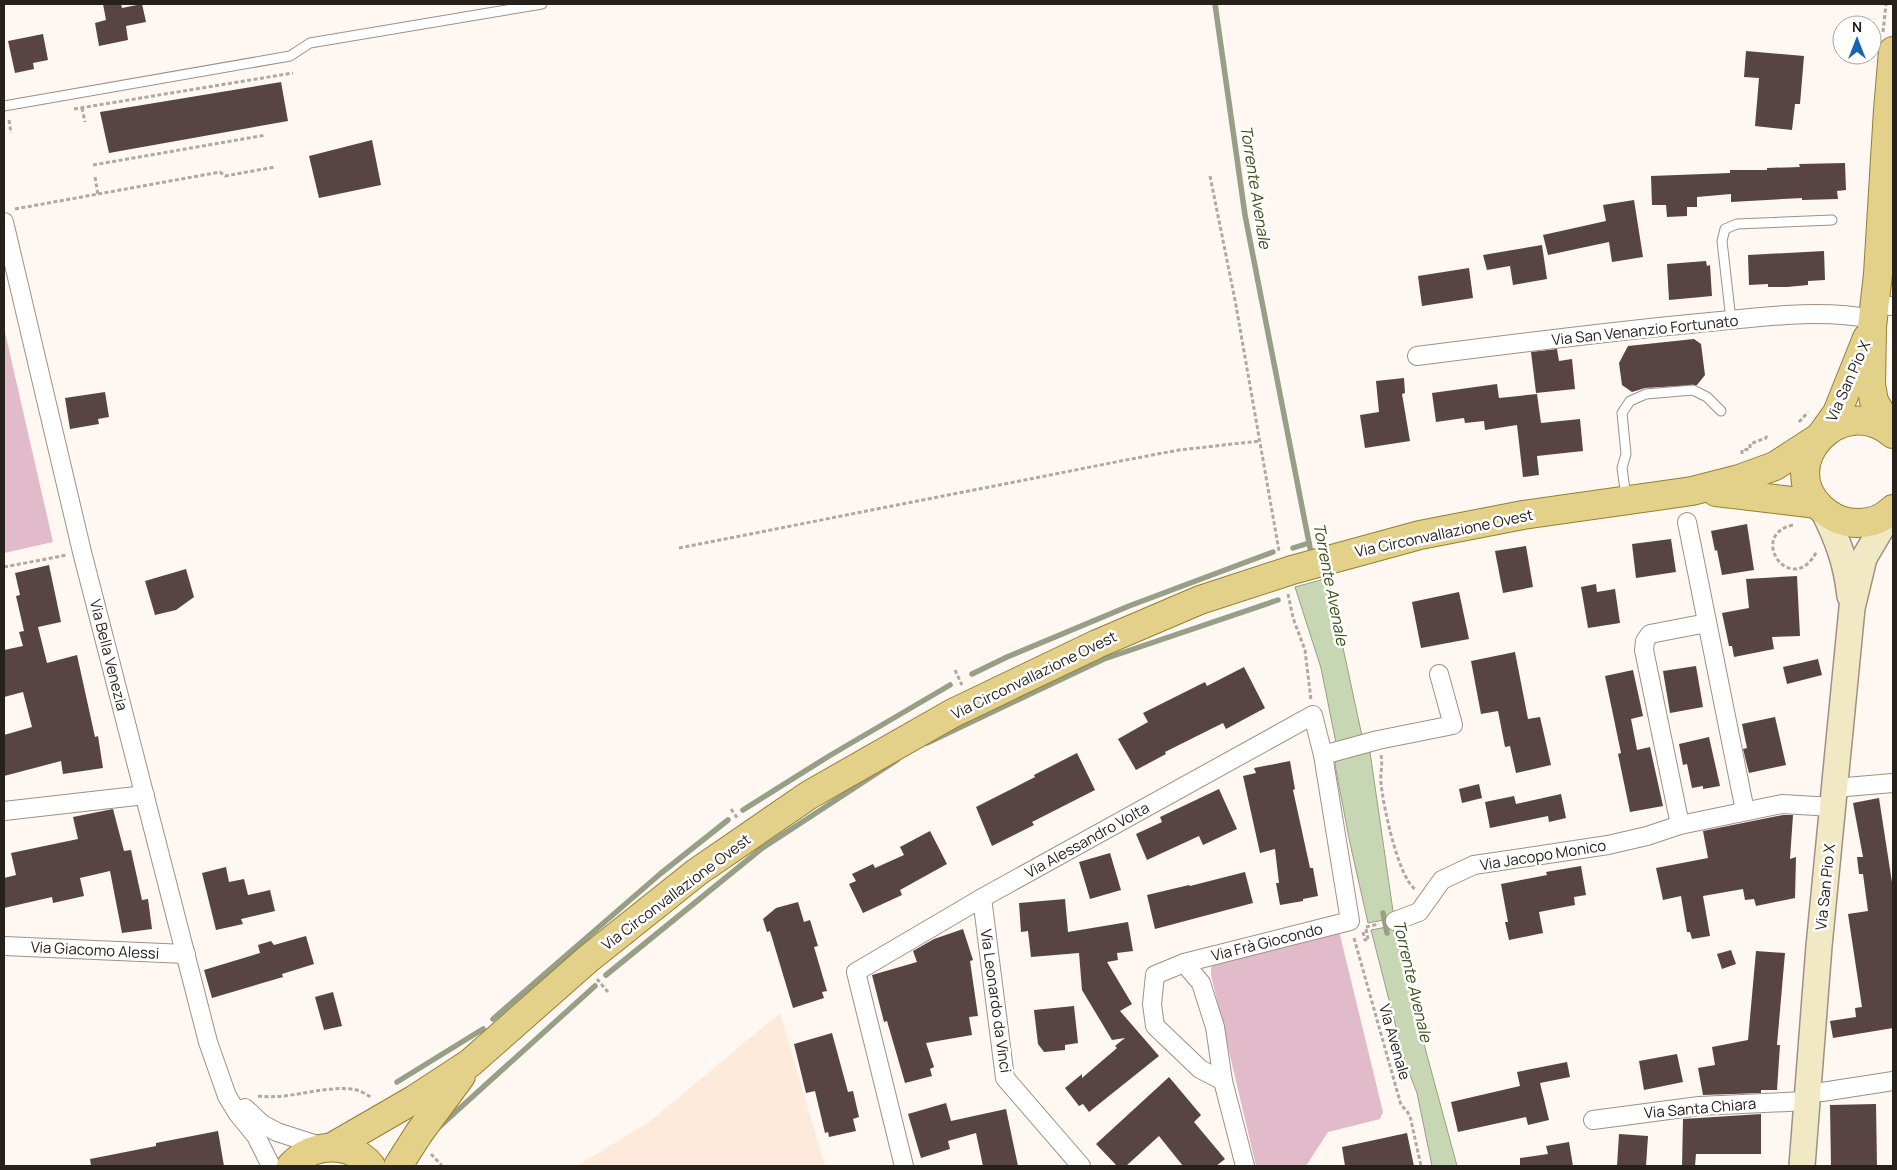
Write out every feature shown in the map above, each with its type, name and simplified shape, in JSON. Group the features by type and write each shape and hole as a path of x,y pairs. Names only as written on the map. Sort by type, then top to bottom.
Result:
{"main road":[{"name":"Via San Pio X","path":"1893,51 1872,394 1877,408 1893,434"},
{"name":"Via San Pio X","path":"1812,433 1837,413 1878,314"},
{"path":"1820,507 1809,489 1806,472 1812,433 1837,424 1856,420 1870,421 1893,434"},
{"name":"Via Circonvallazione Ovest","path":"291,1166 310,1152 328,1148 416,1098 470,1063 588,959 697,872 809,795 953,713 1097,644 1200,600 1288,571 1420,535 1471,524 1523,514 1692,491 1762,472 1780,464 1812,433"},
{"name":"Via Circonvallazione Ovest","path":"1692,491 1724,492 1820,507 1837,519 1859,523 1876,520 1892,510"},
{"name":"Via Circonvallazione Ovest","path":"398,1166 419,1133 470,1063"},
{"path":"328,1148 350,1150 372,1166"}],"street":[{"name":"Via Bella Venezia","path":"8,216 82,552 208,1042 222,1085 238,1114 256,1136 271,1166"},
{"name":"Via San Venanzio Fortunato","path":"1417,356 1731,320 1811,315 1878,314"},
{"name":"Via San Pio X","path":"1820,507 1838,541 1844,557 1852,608"},
{"name":"Via San Pio X","path":"1802,1166 1819,946 1852,608 1864,558 1892,510"},
{"path":"1687,522 1745,811"},
{"path":"1680,825 1644,650 1645,641 1650,634 1707,623"},
{"path":"1330,753 1454,725 1439,674"},
{"path":"1313,715 1330,753 1358,924"},
{"name":"Via Alessandro Volta","path":"904,1166 856,972 982,898 1313,715"},
{"name":"Via Jacopo Monico","path":"1395,921 1419,912 1442,880 1474,865 1608,845 1647,836 1680,825 1745,811 1834,797 1846,787 1893,782"},
{"path":"4,811 145,795"},
{"name":"Via Leonardo da Vinci","path":"982,898 1005,1078 1081,1166"},
{"name":"Via Frà Giocondo","path":"1223,1081 1200,1069 1155,1026 1152,1004 1155,975 1184,963 1358,924"},
{"name":"Via Giacomo Alessi","path":"4,946 186,954"},
{"name":"Via Frà Giocondo","path":"1184,963 1201,983 1215,1027 1223,1081 1245,1166"},
{"name":"Via Santa Chiara","path":"1592,1120 1698,1106 1808,1096 1822,1092 1893,1081"},
{"name":"Via Bella Venezia","path":"222,1085 262,1124 277,1132 328,1148"}],"lane":[{"path":"4,106 290,56 310,43 542,4"},
{"path":"1731,320 1722,242 1725,229 1737,224 1832,220"},
{"path":"1626,500 1622,468 1626,454 1622,413 1627,403 1635,397 1646,394 1693,390 1707,397 1720,410"},
{"path":"1623,425 1626,430 1632,430"}],"path":[{"path":"74,109 293,73"},
{"path":"82,108 85,122"},
{"path":"9,120 11,133"},
{"path":"93,165 266,135"},
{"path":"8,216 98,195 220,172 225,176 275,167"},
{"path":"1210,176 1260,441 1288,571 1294,618 1305,650 1313,715"},
{"path":"95,177 98,195"},
{"path":"1811,408 1812,433"},
{"path":"1750,449 1750,444 1764,439 1767,434"},
{"path":"679,548 1135,458 1226,444 1260,441"},
{"path":"1798,525 1783,528 1774,537 1772,548 1778,560 1785,567 1802,568 1810,563 1817,550"},
{"path":"4,567 82,552"},
{"path":"1370,743 1381,755 1381,785 1400,869 1410,885 1417,890 1432,893"},
{"path":"1358,924 1368,940"},
{"name":"Via Avenale","path":"1358,924 1401,1105 1410,1116 1421,1166"},
{"path":"250,1094 286,1097 308,1092 351,1089 363,1093 378,1102"},
{"path":"427,1150 442,1166"}],"shaded area":[{"path":"4,328 53,542 4,553"},
{"path":"1328,578 1362,736 1336,743 1321,668 1295,587"},
{"path":"1370,752 1394,918 1368,923 1335,765 1336,761"},
{"path":"1392,926 1457,1166 1432,1166 1417,1093 1405,1062 1371,930"},
{"path":"1338,927 1383,1112 1380,1119 1328,1132 1306,1166 1256,1166 1211,975 1211,968 1215,959"},
{"path":"780,1013 825,1166 577,1166 649,1122"}],"building":[{"path":"103,4 121,4 122,8 142,4 146,22 126,26 128,40 99,46 95,23 106,20"},
{"path":"43,34 48,60 33,63 34,69 15,73 8,41"},
{"path":"1746,51 1804,56 1800,104 1795,104 1792,130 1755,126 1759,78 1744,77"},
{"path":"281,82 288,121 109,153 100,112"},
{"path":"372,140 381,185 319,198 309,156"},
{"path":"1845,163 1846,190 1837,191 1838,199 1802,200 1802,198 1731,202 1731,194 1697,197 1697,207 1687,207 1687,216 1667,217 1666,205 1652,205 1651,176 1730,173 1730,170 1767,170 1767,168 1800,167 1799,164"},
{"path":"1634,200 1643,257 1612,262 1609,242 1548,255 1543,235 1606,221 1603,205"},
{"path":"1542,245 1547,279 1513,285 1510,266 1487,270 1483,255"},
{"path":"1824,251 1825,280 1808,281 1808,285 1787,287 1768,287 1768,284 1749,285 1748,255"},
{"path":"1706,261 1707,266 1710,265 1712,296 1669,300 1667,264"},
{"path":"1469,268 1473,298 1422,306 1418,276"},
{"path":"1694,339 1701,344 1705,375 1697,385 1645,388 1632,392 1622,385 1619,363 1628,346"},
{"path":"1557,349 1559,361 1572,359 1575,389 1536,393 1531,352"},
{"path":"1404,378 1405,393 1402,394 1410,441 1365,448 1360,415 1379,412 1376,381"},
{"path":"1497,384 1499,398 1537,394 1541,423 1580,419 1583,451 1537,456 1539,475 1523,477 1517,425 1485,430 1484,421 1465,423 1464,418 1436,422 1432,393"},
{"path":"105,392 109,417 98,419 99,424 70,429 65,398"},
{"path":"1747,524 1754,570 1722,575 1711,531"},
{"path":"1671,539 1676,572 1636,578 1632,544"},
{"path":"1526,546 1533,587 1503,593 1495,551"},
{"path":"49,565 61,622 38,627 47,663 77,655 95,737 98,736 103,768 63,774 61,761 4,776 4,735 32,727 23,692 4,697 4,650 23,646 19,632 24,631 16,596 20,595 15,573"},
{"path":"186,569 194,597 176,610 155,615 145,581"},
{"path":"1797,576 1800,636 1772,637 1774,649 1734,657 1732,646 1729,646 1722,613 1749,608 1746,579"},
{"path":"1596,584 1597,592 1615,589 1620,623 1588,628 1581,587"},
{"path":"1459,592 1469,639 1421,648 1412,602"},
{"path":"1515,652 1528,719 1540,717 1551,765 1516,773 1510,746 1505,747 1498,711 1481,714 1471,661"},
{"path":"1818,659 1822,675 1787,684 1783,667"},
{"path":"1696,666 1703,707 1670,713 1663,671"},
{"path":"1244,667 1265,708 1226,729 1223,723 1165,752 1166,754 1136,770 1118,739 1148,722 1143,713 1205,682 1207,686"},
{"path":"1633,670 1643,716 1631,719 1637,750 1650,747 1663,806 1630,812 1618,754 1621,753 1605,676"},
{"path":"1775,717 1786,765 1749,773 1743,749 1747,748 1742,724"},
{"path":"1709,737 1720,786 1703,789 1703,786 1692,788 1687,764 1683,765 1679,744"},
{"path":"1077,753 1095,790 1032,822 1034,825 992,846 976,807"},
{"path":"1290,761 1295,789 1293,790 1310,868 1313,868 1318,896 1280,905 1276,883 1279,883 1275,849 1260,853 1243,776 1256,773 1254,768"},
{"path":"1479,784 1482,798 1462,803 1459,789"},
{"path":"1219,789 1237,829 1203,845 1199,836 1147,860 1136,834 1162,822 1160,817"},
{"path":"1561,794 1566,818 1549,822 1548,816 1490,828 1485,802 1514,796 1516,804"},
{"path":"1879,798 1893,889 1893,1028 1833,1038 1830,1021 1856,1017 1855,1008 1862,1007 1848,914 1868,911 1863,874 1859,874 1857,857 1863,857 1853,803"},
{"path":"113,809 124,851 131,850 142,900 148,899 152,929 122,933 110,871 80,878 84,896 53,903 52,897 4,908 4,878 16,875 11,853 78,839 73,817"},
{"path":"1783,815 1793,815 1790,859 1796,857 1795,898 1756,906 1754,899 1745,900 1743,889 1703,896 1710,936 1692,939 1690,932 1687,932 1681,896 1663,900 1656,868 1708,858 1703,831"},
{"path":"930,831 947,864 900,890 902,895 863,913 849,884 856,881 852,874 873,864 875,868 904,855 900,847"},
{"path":"1110,853 1121,890 1090,899 1079,862"},
{"path":"1581,866 1586,895 1574,897 1575,905 1539,912 1543,933 1509,940 1505,922 1508,922 1501,884 1547,875 1546,872"},
{"path":"226,867 229,882 244,879 248,895 270,890 275,911 241,919 243,924 216,930 202,873"},
{"path":"1245,872 1253,903 1155,929 1147,895"},
{"path":"1065,899 1068,932 1128,922 1133,951 1117,953 1118,960 1107,962 1132,1004 1120,1011 1159,1056 1089,1112 1083,1104 1079,1106 1065,1088 1082,1074 1082,1078 1117,1048 1115,1046 1125,1038 1112,1040 1082,990 1079,953 1031,957 1028,931 1021,932 1019,903"},
{"path":"798,902 804,922 810,920 818,946 814,947 827,991 822,992 824,998 793,1008 770,931 767,932 763,919 776,908"},
{"path":"963,929 973,960 970,961 978,1016 969,1017 972,1035 926,1043 934,1067 930,1069 932,1076 905,1083 887,1021 884,1022 872,975 917,962 913,951 934,939"},
{"path":"306,936 314,964 282,974 283,977 212,998 204,970 260,953 258,945 271,941 274,945"},
{"path":"1731,950 1736,964 1722,969 1717,954"},
{"path":"1756,951 1785,953 1777,1045 1780,1045 1777,1090 1761,1090 1761,1093 1703,1095 1698,1068 1715,1065 1712,1047 1748,1040"},
{"path":"333,992 342,1026 324,1030 315,997"},
{"path":"1074,1006 1078,1043 1065,1045 1065,1050 1044,1052 1038,1044 1034,1010"},
{"path":"832,1033 848,1092 853,1091 859,1117 853,1119 856,1131 829,1137 828,1132 825,1133 815,1091 806,1093 794,1044"},
{"path":"1677,1054 1683,1082 1644,1090 1639,1061"},
{"path":"1567,1062 1570,1077 1540,1083 1549,1120 1528,1125 1526,1117 1458,1132 1451,1102 1520,1086 1517,1072"},
{"path":"1169,1077 1201,1115 1194,1122 1225,1159 1216,1166 1183,1166 1159,1136 1126,1166 1117,1166 1096,1144"},
{"path":"946,1103 951,1121 1006,1109 1018,1166 983,1166 976,1133 948,1141 950,1149 921,1158 908,1114"},
{"path":"1876,1104 1877,1166 1831,1166 1830,1105"},
{"path":"1761,1114 1761,1154 1696,1154 1695,1166 1682,1166 1683,1119"},
{"path":"218,1131 224,1166 91,1166 90,1159 156,1146 156,1143"},
{"path":"1407,1133 1414,1166 1345,1166 1342,1147"},
{"path":"1619,1134 1648,1136 1646,1166 1617,1166"},
{"path":"1569,1142 1573,1166 1520,1166 1520,1158 1548,1154 1546,1146"}],"waterway":[{"name":"Torrente Avenale","path":"1215,4 1245,215 1312,558"},
{"path":"1293,548 1309,543"},
{"path":"972,674 1007,657 1129,606 1273,552"},
{"path":"927,743 1104,659 1278,600"},
{"path":"743,810 829,756 950,685"},
{"path":"606,975 761,849 897,760"},
{"path":"493,1019 660,874 728,820"},
{"name":"Torrente Avenale","path":"1383,913 1387,933"},
{"path":"439,1127 595,986"},
{"path":"397,1082 483,1029"}]}
